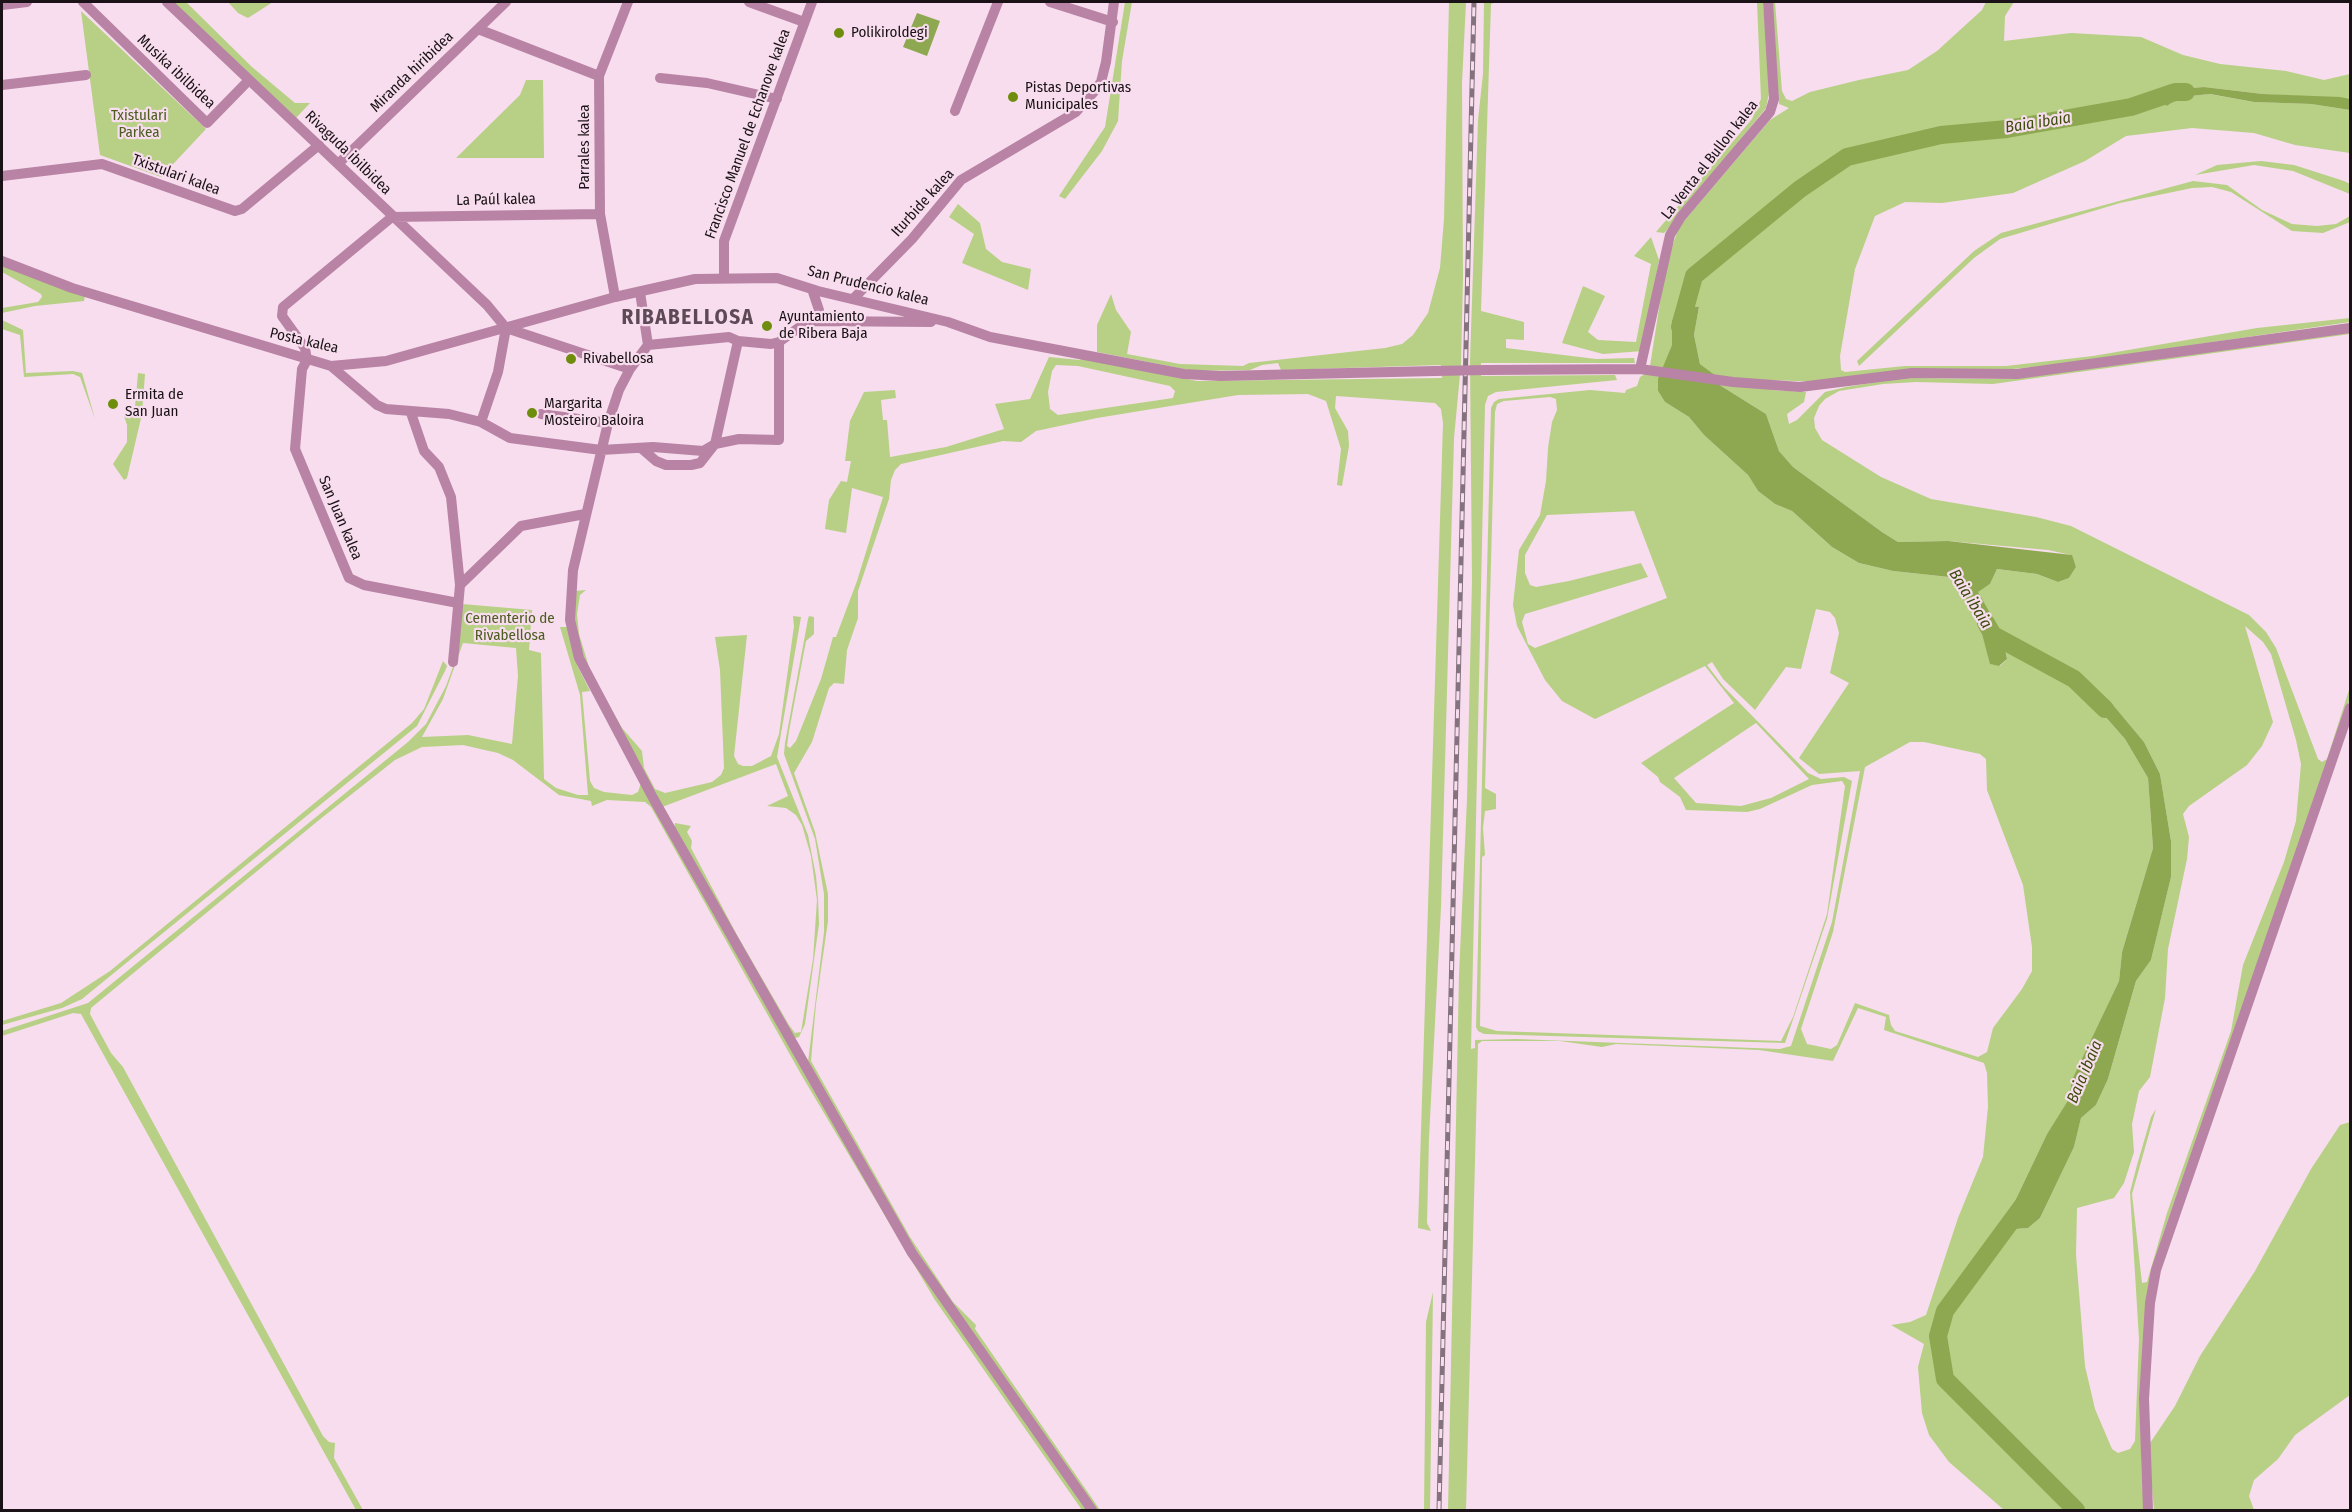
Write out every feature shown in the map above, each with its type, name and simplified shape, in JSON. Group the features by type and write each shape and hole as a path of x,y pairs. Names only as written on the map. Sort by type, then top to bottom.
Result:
{"street":[{"path":"2,4 27,2"},
{"name":"Musika ibilbidea","path":"82,2 207,123 249,80"},
{"name":"Rivaguda ibilbidea","path":"166,2 487,304 506,328"},
{"name":"Miranda hiribidea","path":"339,164 506,2"},
{"name":"Parrales kalea","path":"615,297 600,214 599,76 628,2"},
{"path":"749,2 804,22"},
{"name":"Francisco Manuel de Echanove kalea","path":"724,278 724,241 812,2"},
{"path":"955,111 998,2"},
{"path":"1050,2 1113,21"},
{"name":"Iturbide kalea","path":"854,298 912,239 961,180 1076,112 1093,93 1101,82 1113,21 1114,2"},
{"name":"La Venta el Bullon kalea","path":"1640,369 1670,235 1682,217 1770,112 1774,99 1768,2"},
{"path":"478,29 599,76"},
{"path":"2,85 86,75"},
{"path":"660,78 707,83 777,99"},
{"name":"Txistulari kalea","path":"2,176 102,164 235,211 242,209 319,145"},
{"name":"La Paúl kalea","path":"392,217 600,214"},
{"path":"307,360 304,348 282,316 283,307 392,217"},
{"name":"Posta kalea","path":"2,261 72,288 332,366 386,362 615,297 640,292"},
{"name":"San Prudencio kalea","path":"640,292 695,279 777,278 812,289 948,322 990,337 1201,376 1640,369 1732,382 1800,387 1912,373 2017,374 2350,328"},
{"path":"812,289 819,310 813,321"},
{"path":"640,292 648,345 630,369 619,390 601,450 573,570 570,595 573,641 586,676 653,798 912,1253 1092,1510"},
{"path":"648,345 729,337 738,342 779,342 801,326 813,321 948,322"},
{"path":"481,422 498,372 506,328 630,369"},
{"path":"641,448 661,463 691,465 700,463 715,444 738,342"},
{"path":"332,366 377,405 411,413 449,414 481,422 510,438 601,450 641,448 703,451 715,444 739,440 779,440 779,342"},
{"name":"San Juan kalea","path":"307,360 302,369 296,449 349,578 364,585 458,603"},
{"path":"347,380 350,365"},
{"path":"411,413 424,451 439,467 451,497 460,585 453,662"},
{"path":"541,414 608,423"},
{"path":"460,585 521,526 585,514"},
{"path":"2148,1510 2144,1399 2149,1314 2156,1270 2350,708"}],"green space":[{"path":"172,2 186,2 252,67 295,103 310,103 296,118"},
{"path":"228,2 273,2 248,18 238,13"},
{"path":"1125,2 1132,2 1122,61 1118,121 1102,151 1065,199 1059,196 1105,127"},
{"path":"1449,2 1466,2 1462,83 1461,364 1454,438 1441,907 1429,1138 1427,1223 1431,1231 1418,1228 1443,423 1441,409 1435,403 1336,396 1335,408 1348,431 1349,446 1342,486 1337,485 1341,449 1326,401 1308,394 1238,395 1097,418 1036,431 1021,442 1003,441 901,464 895,470 891,480 889,499 858,591 858,618 847,650 844,684 834,683 829,688 812,742 794,773 815,832 828,894 828,921 816,1004 811,1061 910,1237 953,1302 976,1325 975,1329 1100,1510 1096,1510 930,1275 808,1062 824,932 824,894 815,839 784,754 809,616 814,617 814,634 806,641 789,731 787,746 790,748 796,741 821,679 833,637 836,637 857,581 883,497 852,488 846,533 825,529 829,500 841,481 847,482 851,461 845,461 850,421 864,392 895,390 896,398 881,400 883,420 887,420 890,457 946,447 1004,429 995,404 1030,399 1049,357 1080,360 1081,358 1197,381 1442,378 1441,365 1281,370 1278,363 1262,365 1250,370 1194,371 1097,352 1097,325 1111,294 1116,310 1131,332 1127,354 1180,364 1243,366 1249,363 1385,348 1402,344 1413,335 1428,313 1440,268 1444,219","holes":["1056,365 1078,366 1170,386 1175,391 1173,398 1058,415 1050,409 1048,392 1052,371"]},
{"path":"1484,2 1496,2 1491,4 1481,311 1524,322 1524,340 1506,339 1506,348 1596,359 1634,358 1635,363 1481,363 1481,376 1615,375 1617,380 1496,392 1488,396 1485,405 1471,1049 1475,1048 1475,1040 1516,1039 1780,1049 1791,1046 1832,922 1860,771 1819,774 1799,758 1849,683 1830,673 1839,633 1835,618 1830,612 1816,609 1801,669 1786,667 1755,710 1723,679 1712,662 1707,665 1723,686 1808,773 1821,779 1844,777 1852,781 1827,919 1785,1043 1484,1034 1478,1031 1476,1027 1491,408 1494,402 1499,399 1590,390 1625,393 1626,390 1637,386 1640,377 1645,374 1660,376 1658,391 1665,402 1689,417 1704,435 1748,475 1758,491 1775,504 1792,511 1832,547 1859,563 1893,571 1949,577 1961,588 1982,634 1991,664 2000,666 2007,659 1998,627 1977,592 1990,584 1997,569 2037,574 2058,582 2069,578 2076,567 2071,555 2048,550 1948,541 1898,542 1882,532 1793,467 1779,451 1766,414 1718,384 1715,375 1700,364 1694,335 1699,307 1677,305 1672,321 1672,345 1666,364 1664,368 1650,366 1666,264 1679,227 1770,120 1789,108 1779,104 1772,2 1775,2 1782,91 1786,99 1792,101 1810,92 1908,70 1937,51 1982,10 1986,2 2014,2 2005,16 2004,41 2071,33 2141,37 2183,55 2220,64 2286,71 2324,80 2350,74 2350,99 2263,94 2204,87 2166,90 2160,101 2167,106 2180,97 2209,94 2254,102 2311,104 2350,110 2350,153 2295,145 2254,133 2192,128 2126,136 2085,161 2013,193 1942,203 1905,202 1875,216 1855,269 1840,356 1841,370 1845,372 1905,366 2006,366 2093,356 2257,328 2350,318 2350,322 2063,364 2003,370 1898,371 1818,382 1772,380 1771,390 1806,392 1804,402 1787,414 1789,424 1797,420 1825,392 1846,387 1902,378 2013,379 2350,332 2350,334 1993,384 1916,382 1883,384 1839,391 1825,399 1814,418 1815,428 1822,440 1881,477 1931,499 2036,517 2071,526 2249,615 2266,632 2276,648 2318,759 2322,762 2327,759 2350,687 2350,698 2310,818 2162,1237 2152,1276 2146,1306 2141,1418 2142,1486 2146,1510 2004,1510 1949,1462 1929,1435 1922,1413 1918,1367 1924,1344 1891,1325 1910,1322 1926,1315 1958,1218 1983,1157 1988,1107 1987,1073 1984,1063 1884,1030 1886,1017 1858,1008 1833,1061 1759,1050 1616,1044 1602,1047 1560,1041 1482,1041 1478,1044 1466,1510 1448,1510 1459,975 1467,799 1472,580 1470,361 1478,120 1483,74","holes":["1550,397 1556,399 1557,410 1552,422 1540,515 1519,550 1513,605 1517,626 1545,680 1562,701 1595,719 1705,666 1734,703 1641,763 1658,777 1660,782 1680,797 1686,810 1747,812 1760,809 1812,785 1842,781 1845,786 1827,914 1793,1017 1781,1041 1497,1031 1480,1026 1482,857 1485,855 1483,828 1485,811 1496,809 1496,794 1485,788 1497,404 1504,401","1634,511 1667,598 1535,648 1528,644 1522,622 1525,614 1648,577 1641,563 1569,581 1536,587 1530,585 1525,573 1525,555 1547,515","2245,626 2263,642 2271,654 2296,740 2301,764 2296,821 2284,862 2243,965 2231,1031 2167,1213 2147,1282 2142,1283 2132,1194 2156,1109 2151,1117 2137,1165 2130,1192 2139,1339 2135,1441 2130,1449 2118,1453 2112,1449 2095,1409 2085,1366 2076,1255 2077,1208 2114,1198 2124,1183 2134,1152 2132,1124 2139,1091 2150,1077 2165,998 2168,949 2187,859 2189,837 2183,814 2189,806 2247,765 2262,746 2273,722","2091,689 2109,700 2144,742 2160,774 2171,841 2171,877 2151,960 2136,981 2108,1079 2096,1105 2081,1118 2074,1147 2040,1218 2028,1228 2015,1229 2009,1216 2015,1201 2047,1134 2070,1099 2073,1080 2119,981 2122,952 2153,848 2148,778 2125,739 2103,714 2090,704 2086,693","1756,723 1809,779 1771,798 1741,806 1696,803 1674,778","1910,742 1924,742 1980,754 1986,759 1987,790 2023,885 2032,947 2032,971 2022,989 1993,1028 1987,1052 1978,1057 1895,1031 1889,1015 1855,1003 1837,1045 1831,1049 1807,1044 1801,1029 1833,932 1865,767"]},
{"path":"1757,2 1763,2 1770,88 1766,108 1667,230 1664,233 1656,232 1752,119 1761,99"},
{"name":"Txistulari Parkea","path":"81,11 206,129 161,177 100,155"},
{"path":"526,80 543,80 544,158 456,158 520,95"},
{"path":"2261,161 2294,165 2344,181 2350,184 2350,194 2293,171 2254,165 2195,175 2217,165"},
{"path":"2193,181 2227,185 2262,210 2292,224 2317,226 2336,224 2350,216 2350,222 2323,233 2292,231 2231,192 2212,187 2192,188 2120,203 2000,239 1974,258 1859,366 1857,361 1974,251 2001,233"},
{"path":"958,204 980,223 986,249 1002,262 1031,269 1028,290 962,263 974,234 949,217"},
{"path":"1651,237 1659,260 1643,351 1603,354 1562,343 1583,286 1605,296 1588,332 1598,340 1636,342 1651,264 1634,256"},
{"path":"2,264 85,295 84,301 35,306 2,313 2,308 38,302 42,297 41,294 2,272"},
{"path":"2,320 23,330 26,373 73,371 82,373 95,419 80,377 73,374 24,377 20,335 2,329"},
{"path":"138,373 145,374 142,414 127,478 124,480 113,464 127,442 127,425 124,416 132,416 135,407"},
{"path":"586,590 580,595 577,614 579,634 590,670 622,728 642,751 644,768 655,789 665,793 712,782 721,775 724,768 720,670 715,637 747,635 734,756 738,764 752,766 771,756 779,734 794,626 793,616 801,617 777,757 808,835 818,899 819,924 805,1024 799,1037 795,1038 674,829 675,823 691,826 687,832 692,841 691,848 737,935 789,1025 795,1033 801,1032 813,959 817,900 811,856 802,825 796,815 786,808 767,806 788,796 776,764 662,807 586,668 575,628 575,591"},
{"name":"Cementerio de Rivabellosa","path":"462,604 532,610 529,650 541,653 544,779 556,788 578,795 588,795 580,695 560,627 567,627 578,667 590,691 582,692 590,781 594,788 604,792 632,795 638,792 641,783 847,1146 1088,1510 1082,1510 935,1300 802,1076 651,807 645,802 607,800 592,806 591,801 559,795 513,760 498,753 463,745 422,747 395,760 91,1008 90,1014 111,1053 123,1067 323,1436 329,1442 335,1443 334,1458 363,1510 356,1510 81,1014 73,1013 2,1036 2,1031 88,1003 408,742 426,724 446,686 454,664","holes":["463,643 516,648 518,676 512,744 468,735 422,737 443,699"]},
{"path":"443,661 447,666 445,671 417,726 82,999 62,1008 2,1025 2,1021 61,1003 110,971 412,723 424,709"},
{"path":"2350,1122 2350,1395 2295,1435 2278,1459 2254,1480 2249,1496 2254,1510 2154,1510 2148,1446 2175,1406 2200,1356 2255,1271 2311,1169 2340,1125"},
{"path":"1433,1292 1430,1510 1424,1510 1426,1322"}],"water":[{"path":"917,13 940,21 927,56 903,47"},
{"path":"2204,87 2263,94 2340,97 2350,99 2350,110 2311,104 2254,102 2210,94 2180,97 2167,106 2159,101 2166,90"},
{"path":"1677,305 1699,307 1694,335 1700,364 1715,375 1718,384 1766,414 1779,451 1793,467 1882,532 1898,542 1948,541 2072,555 2076,567 2069,578 2058,582 2037,574 1997,569 1990,584 1978,592 1998,627 2007,659 1999,666 1990,664 1982,634 1961,588 1949,577 1893,571 1859,563 1832,547 1792,511 1775,504 1758,491 1748,475 1704,435 1689,417 1665,402 1658,391 1658,379 1672,345 1672,321"},
{"path":"2091,689 2109,700 2144,742 2160,774 2171,841 2171,877 2151,960 2136,981 2108,1079 2096,1105 2081,1118 2074,1147 2040,1218 2028,1228 2015,1229 2009,1216 2015,1201 2047,1134 2069,1099 2072,1080 2119,981 2122,952 2153,848 2148,778 2125,739 2103,714 2090,704 2086,693"}],"waterway":[{"name":"Baia ibaia","path":"1680,327 1694,276 1800,189 1847,157 1941,135 2007,129 2131,107 2175,92 2186,92"},
{"name":"Baia ibaia","path":"1986,623 1993,635 2074,679 2105,709"},
{"name":"Baia ibaia","path":"2026,1201 1945,1311 1938,1336 1945,1379 2076,1510"}],"railway":[{"path":"1439,1510 1474,2"}],"place":[{"name":"Polikiroldegi","path":"839,33"},
{"name":"Pistas Deportivas Municipales","path":"1013,97"},
{"name":"Ayuntamiento de Ribera Baja","path":"767,326"},
{"name":"Rivabellosa","path":"571,359"},
{"name":"Ermita de San Juan","path":"113,404"},
{"name":"Margarita Mosteiro Baloira","path":"532,413"}],"district":[{"name":"RIBABELLOSA","path":"688,318"}]}
